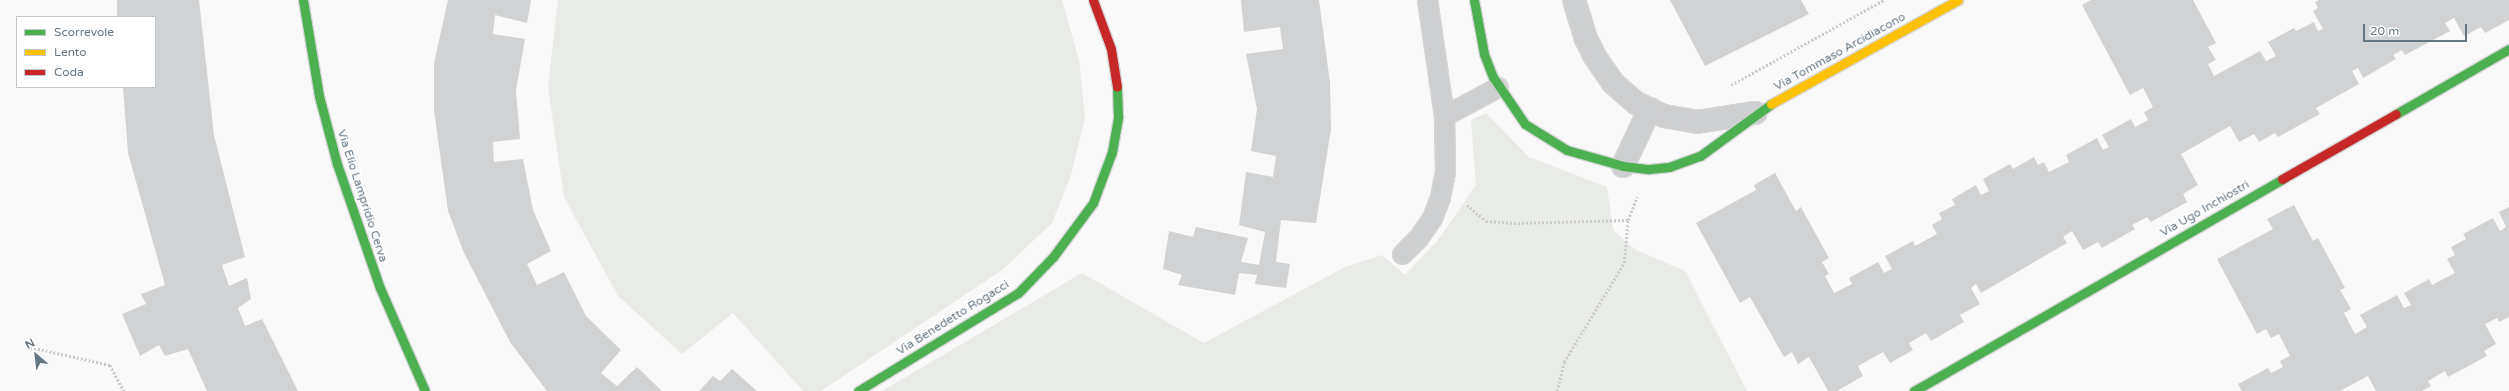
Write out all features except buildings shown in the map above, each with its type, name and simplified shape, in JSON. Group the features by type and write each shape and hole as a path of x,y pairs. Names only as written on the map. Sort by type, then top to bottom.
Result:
{"street":[{"name":"Via Elio Lampridio Cerva","path":"303,0 319,96 336,164 380,288 425,391"},
{"name":"Via Benedetto Rogacci","path":"858,391 1011,298 1053,257 1093,203 1107,170 1116,135 1118,117 1115,68 1093,0"},
{"name":"Via Tommaso Arcidiacono","path":"1474,0 1484,54 1498,88 1525,124 1544,139 1580,154 1623,166 1648,169 1669,167 1700,156 1755,114 1958,0"},
{"path":"1574,0 1586,39 1603,70 1623,93 1650,109 1678,120 1696,122 1755,114"},
{"name":"Via Ugo Inchiostri","path":"1914,391 2509,49"},
{"path":"1623,166 1650,109"}],"lane":[{"path":"1402,254 1426,229 1444,185 1444,116 1427,0"},
{"path":"1444,116 1498,88"}],"path":[{"path":"1726,88 1884,0"},
{"path":"1557,391 1564,362 1624,263 1628,220 1648,169"},
{"path":"1444,185 1486,221 1628,220"},
{"path":"30,347 110,366 124,391"}],"shaded area":[{"path":"558,0 1062,0 1079,60 1085,117 1071,175 1052,223 1002,270 821,391 803,391 733,313 682,354 618,296 564,197 548,87"},
{"path":"1486,113 1529,157 1607,187 1613,230 1634,249 1685,271 1747,391 882,391 1082,273 1204,343 1345,267 1382,255 1405,275 1438,240 1476,185 1471,120"}],"traffic: fast":[{"path":"303,0 319,96 337,164 380,288 425,391"},
{"path":"1474,0 1484,54 1493,77 1525,124 1567,150 1623,166 1649,169 1669,167 1700,156 1771,104"},
{"path":"2396,114 2509,49"},
{"path":"858,391 1018,293 1053,257 1093,203 1112,152 1118,117 1117,87"},
{"path":"1914,391 2282,179"}],"traffic: slow":[{"path":"1771,104 1958,0"}],"traffic: jam":[{"path":"1093,0 1111,49 1117,87"},
{"path":"2282,179 2396,114"}]}
